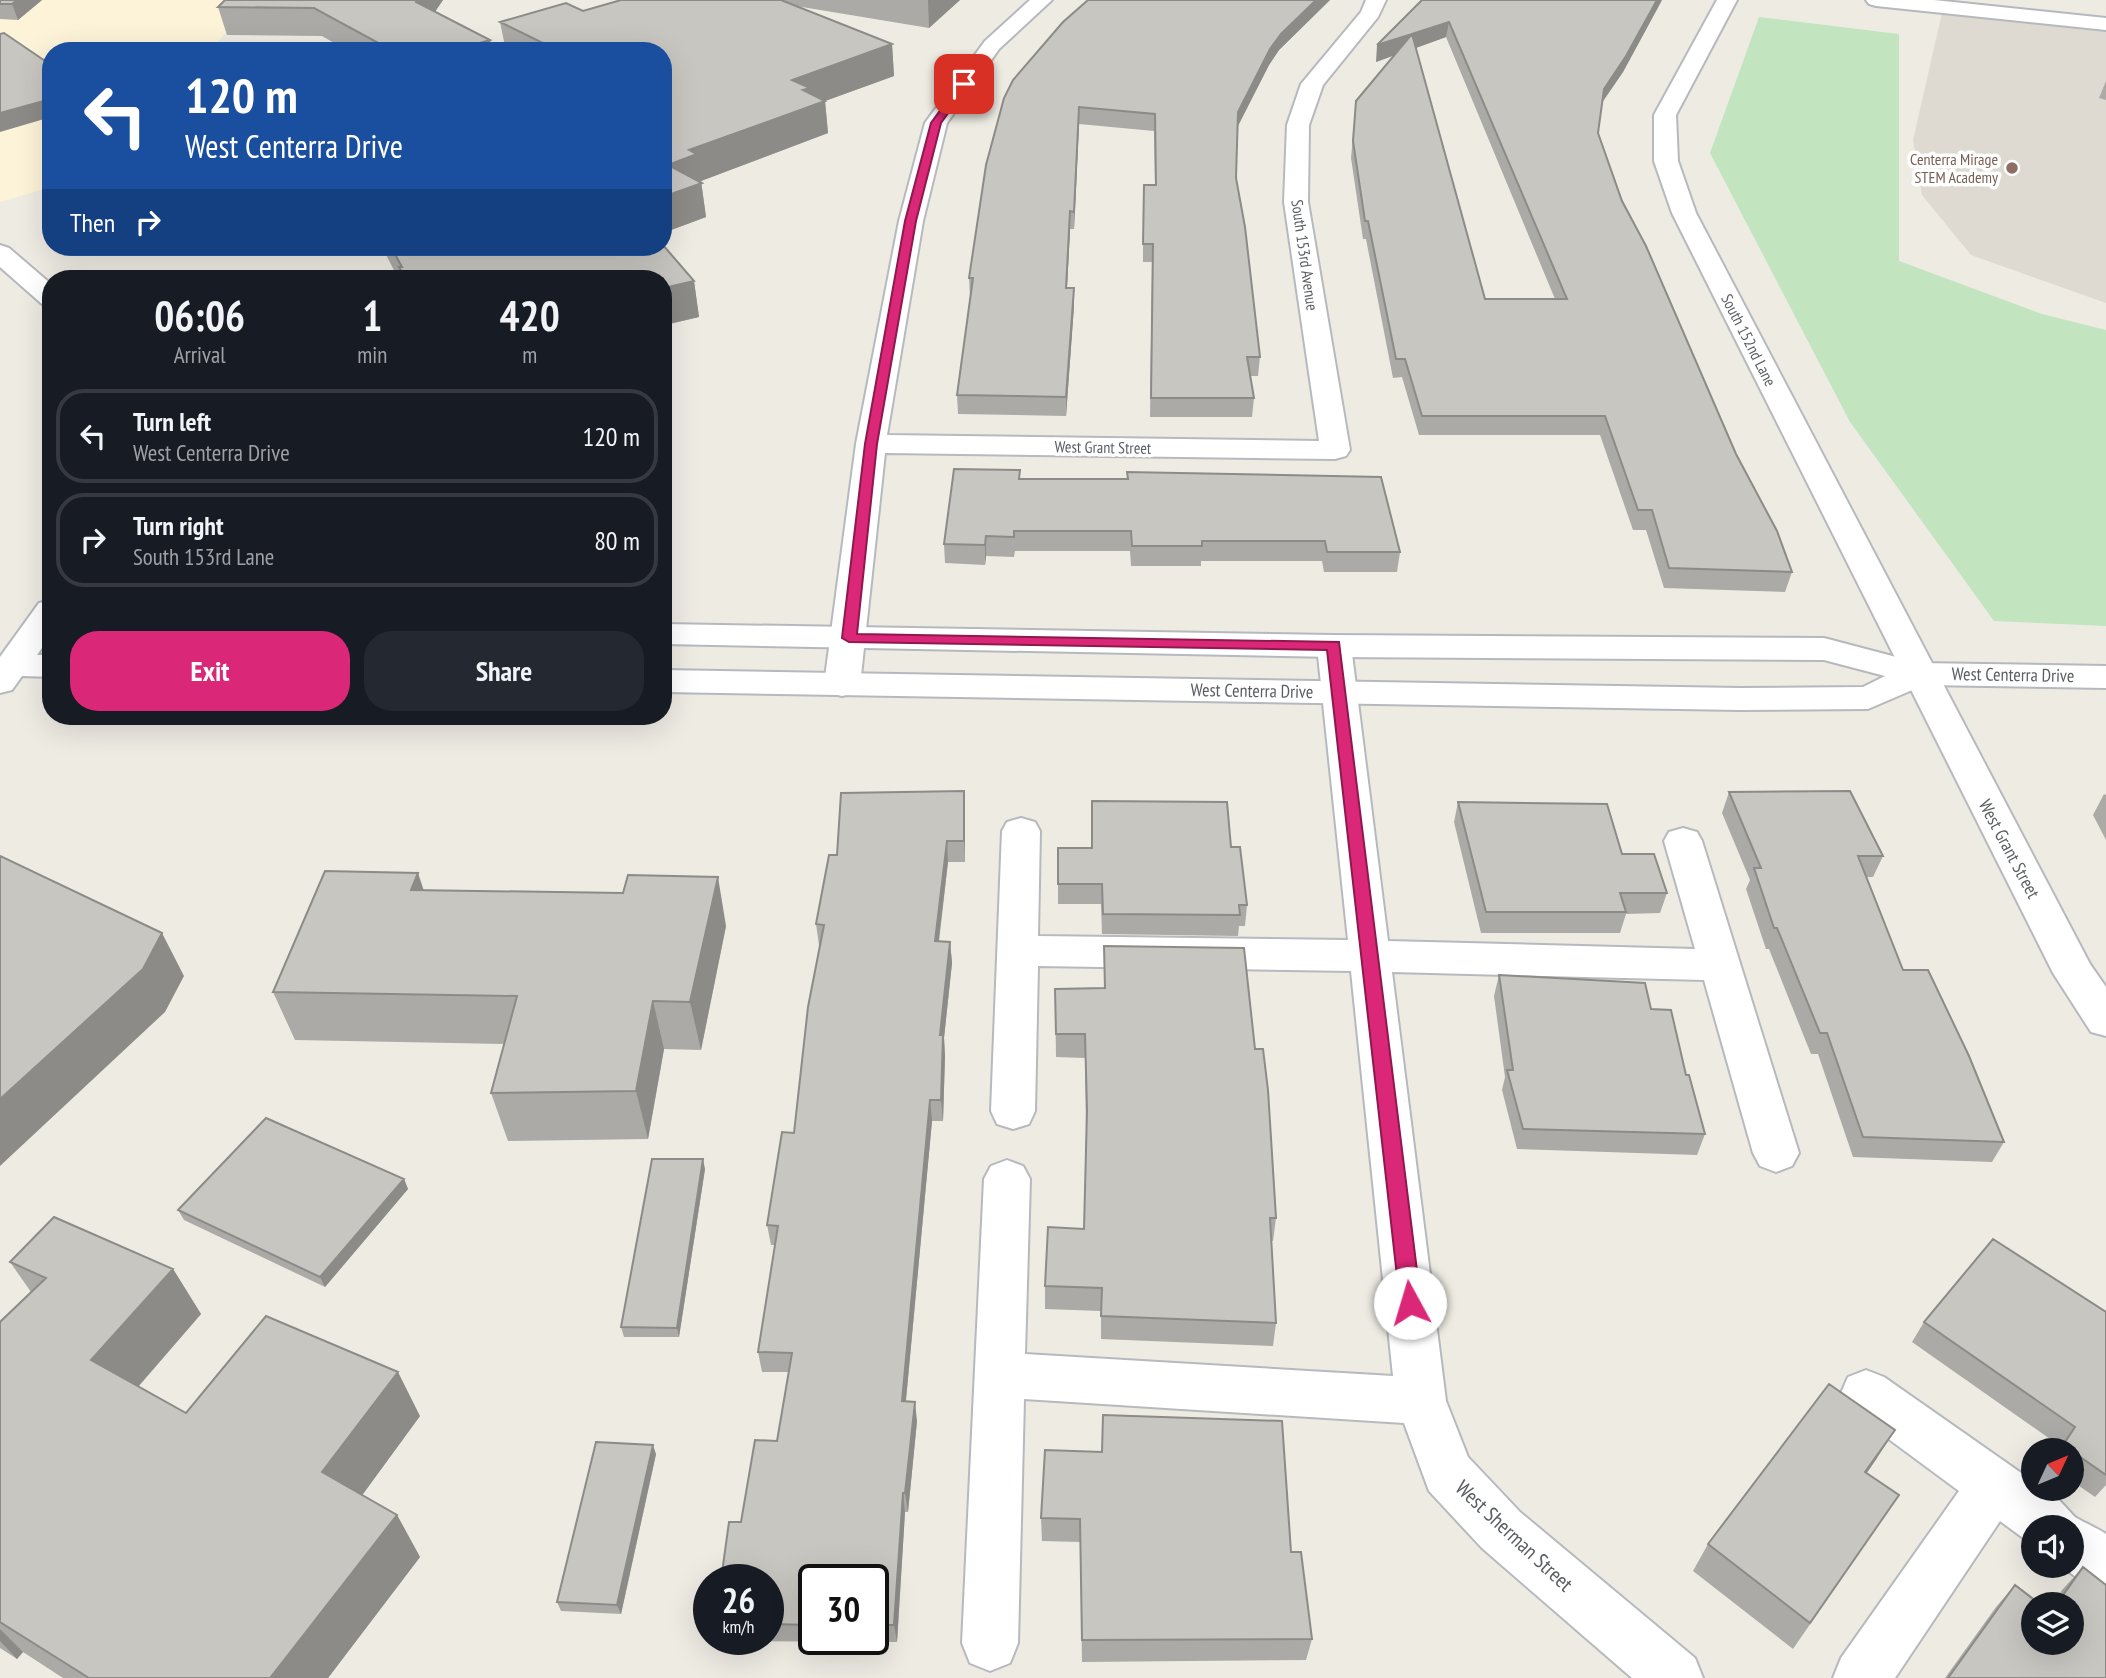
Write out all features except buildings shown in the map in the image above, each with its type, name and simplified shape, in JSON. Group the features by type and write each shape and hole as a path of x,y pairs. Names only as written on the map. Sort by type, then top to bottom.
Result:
{"street":[{"path":"842,685 871,444 911,221 936,123 992,45 1042,0"},
{"name":"South 153rd Avenue","path":"1335,450 1296,202 1298,125 1312,84 1371,13 1376,0"},
{"name":"South 152nd Lane","path":"1727,0 1665,115 1666,161 1684,213 1919,674"},
{"path":"1876,0 2106,24"},
{"path":"2038,0 2106,7"},
{"path":"0,253 42,290"},
{"name":"West Grant Street","path":"871,444 1335,450"},
{"path":"6,673 42,625"},
{"name":"West Centerra Drive","path":"672,634 1334,646 1824,649 1919,674 2106,677"},
{"name":"West Sherman Street","path":"1334,646 1421,1401 1448,1473 1501,1530 1675,1678"},
{"path":"6,673 42,667"},
{"name":"West Grant Street","path":"1919,674 2074,973 2106,1020"},
{"name":"West Centerra Drive","path":"672,681 1740,699 1868,698 1919,674"},
{"path":"1013,1111 1021,831"},
{"path":"1683,841 1776,1153"},
{"path":"1017,951 1719,965"},
{"path":"990,1643 1007,1179"},
{"path":"1000,1375 1421,1401"},
{"path":"1866,1393 2035,1515"},
{"path":"1861,1678 1994,1485"},
{"path":"2084,1550 2106,1566"}],"shaded area":[{"path":"0,0 251,0 218,42 42,42 42,190 0,202"},
{"name":"Centerra Mirage STEM Academy","path":"1942,13 2106,31 2106,303 1971,255 1922,195 1913,140"}],"green space":[{"path":"1759,17 1899,34 1899,261 2042,314 2106,330 2106,626 1994,621 1850,422 1710,153"}],"place":[{"name":"Centerra Mirage STEM Academy","path":"2012,168"}],"route":[{"path":"964,84 936,123 911,221 871,444 849,638 1334,646 1410,1303"}]}
